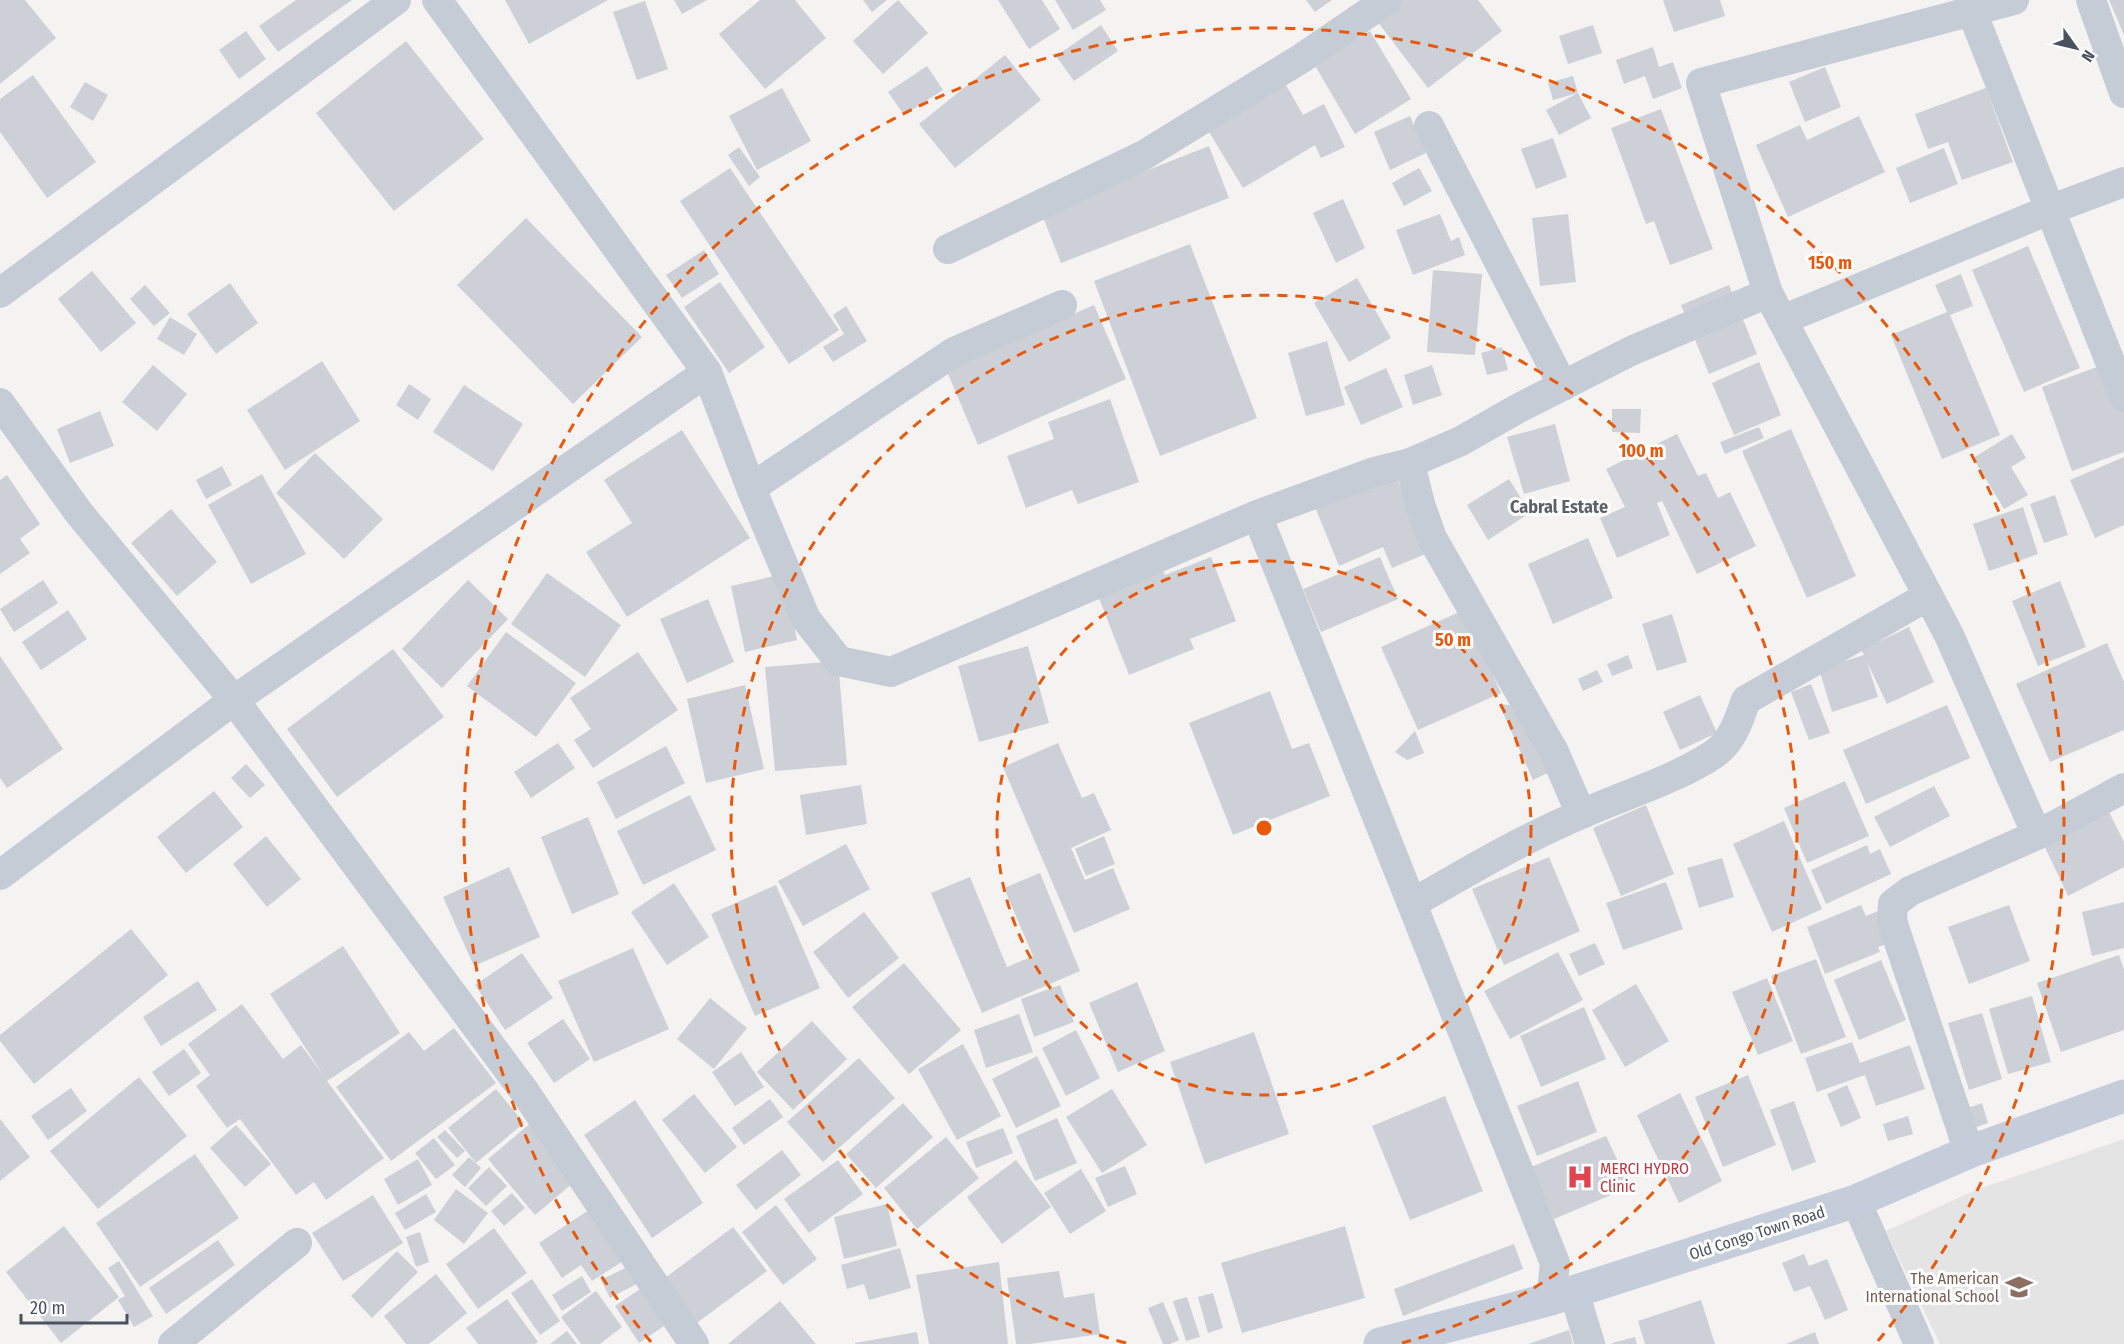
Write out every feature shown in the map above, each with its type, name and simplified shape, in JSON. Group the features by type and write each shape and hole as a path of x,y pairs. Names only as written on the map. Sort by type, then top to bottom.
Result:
{"street":[{"path":"0,294 396,0"},
{"path":"437,0 707,372 751,488 806,619 839,661 891,672 1257,515 1374,472 1410,463 1461,441 1631,351 1768,292"},
{"path":"948,249 1144,154 1302,58 1387,0"},
{"path":"2014,0 1701,83 1768,292 1949,636 2037,835"},
{"path":"2091,0 2124,93"},
{"path":"1972,12 2124,397"},
{"path":"1429,126 1563,386"},
{"path":"1782,320 2049,210 2124,182"},
{"path":"751,488 954,352 1062,305"},
{"path":"0,874 234,700 707,372"},
{"path":"0,403 79,513 234,700 525,1092 694,1344"},
{"path":"1410,463 1420,504 1432,538 1554,752 1581,814"},
{"path":"1257,515 1555,1263 1563,1295 1590,1344"},
{"path":"1413,903 1520,842 1684,771 1715,754 1735,731 1746,700 1928,596"},
{"path":"1969,1152 1892,921 1893,904 1910,891 2037,835 2124,789"},
{"name":"Old Congo Town Road","path":"1380,1344 1563,1295 1856,1202 1969,1152 2124,1096"},
{"path":"1856,1202 1918,1344"},
{"path":"173,1344 297,1243"}],"shaded area":[{"name":"The American International School","path":"2124,1139 2124,1344 1940,1344 1886,1231 1976,1190"}],"building":[{"path":"0,0 25,0 56,38 0,84"},
{"path":"296,0 352,0 278,52 259,26"},
{"path":"505,0 608,0 529,44"},
{"path":"674,0 707,0 682,14"},
{"path":"760,0 795,0 826,38 765,89 719,34"},
{"path":"863,0 887,0 872,12"},
{"path":"898,0 928,33 883,74 853,41"},
{"path":"998,0 1042,0 1060,29 1029,49"},
{"path":"1055,0 1100,0 1106,10 1073,30"},
{"path":"1306,0 1332,0 1315,12"},
{"path":"1396,0 1478,0 1502,31 1428,88 1374,17"},
{"path":"1663,0 1720,0 1725,16 1674,32"},
{"path":"2109,0 2124,0 2124,35"},
{"path":"645,1 668,69 637,80 613,12"},
{"path":"1101,25 1118,51 1074,81 1056,56"},
{"path":"1593,25 1602,53 1568,64 1559,36"},
{"path":"246,31 266,59 239,79 219,50"},
{"path":"1370,31 1411,99 1355,134 1314,64"},
{"path":"406,41 484,139 394,211 316,113"},
{"path":"1653,47 1659,67 1673,62 1682,88 1653,99 1645,76 1624,84 1616,60"},
{"path":"1005,55 1041,100 955,168 919,124"},
{"path":"927,66 943,90 904,115 888,92"},
{"path":"1825,67 1841,107 1805,122 1789,82"},
{"path":"1277,69 1303,115 1324,104 1345,147 1321,158 1315,145 1243,188 1206,127"},
{"path":"33,75 96,162 47,198 0,132 0,99"},
{"path":"1573,76 1578,93 1553,100 1548,83"},
{"path":"85,82 108,95 93,121 70,107"},
{"path":"782,88 811,141 757,170 729,116"},
{"path":"1986,88 2013,162 1962,180 1948,142 1928,149 1915,114"},
{"path":"1578,93 1591,118 1559,135 1546,110"},
{"path":"1661,109 1713,249 1670,265 1654,221 1646,224 1611,128"},
{"path":"1410,116 1426,153 1390,170 1374,132"},
{"path":"1859,116 1885,172 1788,217 1756,145 1800,125 1807,140"},
{"path":"1553,138 1567,177 1536,189 1521,149"},
{"path":"1209,146 1229,198 1061,263 1041,212"},
{"path":"739,147 760,177 749,186 728,155"},
{"path":"1944,148 1958,184 1910,203 1896,168"},
{"path":"730,168 839,330 789,364 680,201"},
{"path":"1419,168 1432,191 1404,206 1392,183"},
{"path":"1343,199 1365,248 1336,263 1313,213"},
{"path":"1440,214 1451,241 1459,237 1465,255 1413,275 1396,230"},
{"path":"1568,214 1576,282 1540,286 1532,218"},
{"path":"526,218 642,337 573,404 457,285"},
{"path":"1190,244 1257,418 1160,456 1094,281"},
{"path":"2028,246 2080,368 2024,392 1972,270"},
{"path":"704,250 719,274 682,298 666,275"},
{"path":"1433,270 1482,274 1475,355 1427,352"},
{"path":"92,271 136,323 101,352 58,299"},
{"path":"1961,274 1973,306 1950,315 2000,435 1942,459 1891,335 1947,312 1935,285"},
{"path":"1357,278 1391,338 1349,362 1314,303"},
{"path":"720,282 765,347 729,373 684,307"},
{"path":"230,283 258,323 216,354 187,314"},
{"path":"145,285 170,313 154,326 130,299"},
{"path":"1729,285 1757,354 1709,374 1681,305"},
{"path":"1094,305 1126,379 978,445 946,369"},
{"path":"846,306 867,341 833,362 823,347 844,334 833,315"},
{"path":"170,317 197,334 184,355 157,339"},
{"path":"1327,341 1345,405 1306,416 1288,353"},
{"path":"1502,347 1508,370 1487,375 1481,353"},
{"path":"322,361 360,421 285,470 247,410"},
{"path":"1759,362 1781,415 1734,435 1712,383"},
{"path":"2108,363 2124,407 2124,452 2072,471 2042,387"},
{"path":"153,365 187,394 157,431 122,402"},
{"path":"1432,365 1442,395 1413,405 1404,375"},
{"path":"1386,368 1403,407 1361,425 1344,387"},
{"path":"409,384 431,399 418,420 396,405"},
{"path":"464,385 523,424 493,471 433,432"},
{"path":"1110,399 1139,482 1078,504 1072,490 1026,508 1007,456 1054,439 1048,422"},
{"path":"1612,409 1641,409 1640,433 1612,432"},
{"path":"100,411 114,446 70,463 57,429"},
{"path":"1555,424 1570,481 1524,494 1507,437"},
{"path":"1759,427 1764,438 1725,454 1720,442"},
{"path":"1791,429 1856,576 1807,598 1742,451"},
{"path":"682,430 750,538 627,617 586,552 632,523 604,480"},
{"path":"1677,434 1698,476 1706,473 1718,498 1730,492 1756,546 1697,574 1662,501 1657,503 1670,535 1617,558 1600,518 1625,507 1606,469"},
{"path":"2012,434 2026,458 2011,467 2028,495 2004,509 1973,458"},
{"path":"315,453 383,519 344,559 276,493"},
{"path":"2124,457 2124,525 2095,538 2070,480"},
{"path":"222,466 232,485 206,499 196,480"},
{"path":"1395,473 1428,553 1392,568 1383,547 1339,566 1315,507"},
{"path":"262,474 306,554 251,584 208,505"},
{"path":"7,475 40,524 20,539 30,553 0,574 0,480"},
{"path":"1509,479 1530,513 1488,540 1467,505"},
{"path":"2055,495 2068,535 2044,543 2030,504"},
{"path":"2023,507 2038,554 1989,571 1973,524"},
{"path":"171,509 217,562 177,596 131,543"},
{"path":"1588,538 1613,598 1553,624 1528,564"},
{"path":"1211,557 1236,621 1190,639 1194,649 1129,675 1095,588 1160,562 1165,575"},
{"path":"1380,557 1398,599 1321,632 1303,589"},
{"path":"547,573 621,625 585,677 511,624"},
{"path":"783,574 797,640 745,652 731,586"},
{"path":"43,580 58,603 14,632 0,609"},
{"path":"468,580 508,619 442,688 402,649"},
{"path":"2060,581 2086,647 2038,666 2012,601"},
{"path":"708,599 734,662 687,683 660,619"},
{"path":"68,610 87,639 41,670 22,642"},
{"path":"1464,610 1501,693 1418,730 1381,647"},
{"path":"1672,614 1687,662 1657,671 1642,624"},
{"path":"1909,627 1934,682 1887,704 1867,662 1878,697 1832,712 1819,669 1864,655 1861,650"},
{"path":"506,632 576,683 536,737 467,686"},
{"path":"2107,643 2124,682 2124,730 2050,762 2016,684"},
{"path":"1028,646 1049,723 979,742 958,666"},
{"path":"393,649 444,717 337,797 287,729"},
{"path":"638,652 678,710 593,768 574,740 591,729 570,698"},
{"path":"1628,655 1633,668 1612,676 1607,664"},
{"path":"0,656 63,749 7,788 0,778"},
{"path":"838,661 847,765 775,771 765,667"},
{"path":"1597,670 1603,682 1583,691 1578,679"},
{"path":"1811,684 1830,733 1809,740 1791,692"},
{"path":"745,685 764,769 706,783 687,699"},
{"path":"1270,691 1292,749 1309,743 1330,796 1233,835 1189,723"},
{"path":"1700,695 1717,733 1680,750 1663,712"},
{"path":"1499,704 1521,706 1550,772 1533,780"},
{"path":"1947,705 1970,758 1866,804 1843,750"},
{"path":"1415,731 1424,753 1407,760 1395,752"},
{"path":"558,743 575,768 531,798 514,772"},
{"path":"1058,743 1082,798 1094,793 1111,830 1071,848 1085,880 1113,868 1130,909 1074,933 1003,767"},
{"path":"666,746 685,783 616,819 597,782"},
{"path":"246,764 265,785 250,798 231,778"},
{"path":"1845,781 1869,836 1807,863 1784,808"},
{"path":"861,785 867,824 806,835 800,795"},
{"path":"1934,786 1950,816 1890,847 1874,817"},
{"path":"214,791 243,827 186,873 157,837"},
{"path":"690,795 716,850 643,885 617,831"},
{"path":"1646,805 1674,874 1621,896 1593,828"},
{"path":"2107,808 2124,842 2124,867 2068,896 2042,841"},
{"path":"588,817 619,894 572,914 541,837"},
{"path":"1784,821 1822,909 1772,932 1733,844"},
{"path":"266,836 301,879 267,907 233,864"},
{"path":"1104,836 1115,864 1086,876 1075,849"},
{"path":"846,844 870,889 803,926 778,881"},
{"path":"1867,845 1870,854 1880,849 1891,874 1826,904 1811,870"},
{"path":"1549,857 1580,931 1504,965 1472,889"},
{"path":"1722,858 1734,897 1699,908 1687,868"},
{"path":"509,867 540,937 474,966 443,897"},
{"path":"1040,873 1080,971 982,1013 931,893 970,877 1007,967 1033,956 1004,888"},
{"path":"1666,882 1683,929 1623,950 1606,903"},
{"path":"674,883 709,937 667,965 631,912"},
{"path":"776,885 820,988 755,1016 711,914"},
{"path":"2124,902 2124,948 2092,956 2082,912"},
{"path":"1861,905 1866,916 1878,911 1890,943 1878,947 1880,952 1825,974 1807,927"},
{"path":"2009,905 2030,961 1969,984 1948,927"},
{"path":"864,912 899,958 848,998 813,952"},
{"path":"131,929 168,975 34,1084 0,1041 0,1035"},
{"path":"1595,943 1605,964 1579,976 1569,954"},
{"path":"343,946 400,1033 327,1081 384,1158 326,1200 314,1182 296,1195 240,1119 227,1128 196,1086 210,1075 188,1044 242,1004 283,1059 301,1045 324,1076 270,994"},
{"path":"633,948 669,1029 594,1062 558,981"},
{"path":"1558,952 1583,1000 1510,1039 1484,991"},
{"path":"522,953 553,998 505,1030 475,985"},
{"path":"2119,955 2124,970 2124,1030 2061,1052 2037,983"},
{"path":"1816,959 1846,1037 1801,1054 1771,976"},
{"path":"1881,960 1906,1020 1859,1040 1834,980"},
{"path":"904,963 961,1030 909,1074 852,1007"},
{"path":"1767,978 1793,1041 1758,1055 1732,992"},
{"path":"198,981 217,1010 161,1046 143,1017"},
{"path":"1137,982 1165,1051 1118,1072 1089,1003"},
{"path":"1636,984 1669,1041 1625,1067 1592,1010"},
{"path":"1060,985 1074,1022 1034,1037 1021,999"},
{"path":"2032,996 2051,1062 2008,1074 1989,1009"},
{"path":"710,998 747,1028 714,1069 677,1039"},
{"path":"1584,1007 1606,1059 1541,1087 1520,1036"},
{"path":"1982,1013 2002,1079 1969,1090 1948,1023"},
{"path":"1019,1014 1033,1052 986,1068 974,1030"},
{"path":"563,1019 590,1059 554,1083 527,1043"},
{"path":"812,1021 847,1059 793,1110 757,1072"},
{"path":"454,1028 496,1083 391,1161 336,1087 409,1032 424,1051"},
{"path":"1076,1030 1100,1078 1066,1096 1042,1048"},
{"path":"1254,1032 1289,1134 1205,1164 1170,1062"},
{"path":"1852,1042 1860,1063 1910,1045 1925,1089 1876,1106 1865,1075 1817,1092 1805,1058"},
{"path":"963,1044 1001,1116 957,1140 918,1069"},
{"path":"184,1049 201,1073 169,1096 152,1072"},
{"path":"741,1052 764,1087 735,1106 712,1072"},
{"path":"1037,1056 1061,1106 1016,1128 992,1079"},
{"path":"859,1058 895,1098 823,1162 787,1122"},
{"path":"1748,1075 1776,1145 1723,1167 1695,1097"},
{"path":"139,1077 187,1136 98,1209 50,1151"},
{"path":"1578,1081 1597,1132 1537,1156 1517,1106"},
{"path":"1847,1085 1861,1118 1841,1127 1827,1094"},
{"path":"71,1088 87,1111 48,1140 31,1116"},
{"path":"496,1089 524,1123 476,1163 448,1128"},
{"path":"1112,1089 1147,1145 1102,1173 1066,1117"},
{"path":"1680,1093 1722,1181 1679,1203 1637,1115"},
{"path":"694,1094 737,1147 705,1173 662,1120"},
{"path":"1445,1096 1483,1191 1410,1220 1372,1126"},
{"path":"770,1099 783,1117 744,1145 732,1128"},
{"path":"635,1100 703,1203 652,1238 584,1135"},
{"path":"1794,1101 1816,1162 1792,1171 1770,1110"},
{"path":"903,1103 933,1137 876,1188 846,1154"},
{"path":"1982,1103 1988,1123 1969,1130 1962,1110"},
{"path":"1908,1116 1913,1134 1888,1141 1883,1124"},
{"path":"1057,1118 1077,1163 1035,1181 1016,1136"},
{"path":"0,1119 30,1157 0,1181"},
{"path":"532,1122 579,1178 535,1215 488,1159"},
{"path":"236,1125 271,1164 245,1187 210,1148"},
{"path":"1003,1128 1013,1153 976,1168 966,1142"},
{"path":"445,1130 465,1151 457,1158 437,1137"},
{"name":"MERCI HYDRO Clinic","path":"1606,1136 1630,1187 1554,1219 1531,1167"},
{"path":"946,1137 979,1178 917,1229 884,1188"},
{"path":"434,1138 455,1165 436,1179 415,1153"},
{"path":"782,1150 801,1175 756,1210 736,1185"},
{"path":"195,1154 239,1218 140,1287 96,1223"},
{"path":"469,1157 481,1168 465,1187 452,1175"},
{"path":"418,1159 432,1185 398,1205 384,1179"},
{"path":"838,1160 863,1194 809,1233 784,1199"},
{"path":"1016,1160 1051,1207 1002,1244 967,1197"},
{"path":"1125,1166 1137,1194 1108,1207 1095,1178"},
{"path":"489,1167 507,1186 486,1206 468,1188"},
{"path":"1081,1169 1106,1211 1070,1234 1044,1193"},
{"path":"456,1189 488,1213 464,1244 434,1220"},
{"path":"512,1193 525,1208 504,1226 491,1211"},
{"path":"426,1194 436,1212 405,1230 395,1213"},
{"path":"373,1195 403,1243 343,1281 312,1233"},
{"path":"887,1204 897,1246 844,1259 834,1217"},
{"path":"776,1205 817,1259 783,1285 742,1232"},
{"path":"595,1206 628,1258 592,1281 581,1265 562,1278 539,1243"},
{"path":"64,1226 119,1297 61,1343 6,1272"},
{"path":"1345,1226 1365,1298 1242,1333 1221,1263"},
{"path":"733,1227 767,1271 690,1328 657,1284"},
{"path":"494,1228 527,1273 478,1309 446,1264"},
{"path":"420,1232 429,1262 416,1267 406,1237"},
{"path":"218,1240 235,1265 166,1314 149,1288"},
{"path":"1514,1244 1523,1269 1403,1316 1394,1289"},
{"path":"900,1248 911,1288 869,1300 864,1284 847,1289 841,1265"},
{"path":"397,1251 418,1272 372,1318 351,1296"},
{"path":"1804,1254 1809,1266 1827,1259 1848,1310 1825,1320 1810,1286 1794,1292 1782,1263"},
{"path":"119,1261 153,1316 134,1327 118,1300 125,1296 108,1268"},
{"path":"637,1262 646,1279 610,1298 601,1280"},
{"path":"999,1262 1008,1344 929,1344 916,1275"},
{"path":"1059,1271 1064,1298 1094,1293 1100,1334 1016,1344 1007,1278"},
{"path":"436,1274 467,1313 429,1344 406,1344 384,1316"},
{"path":"582,1276 591,1292 562,1311 552,1295"},
{"path":"532,1279 560,1321 540,1335 511,1293"},
{"path":"646,1285 670,1322 639,1343 615,1306"},
{"path":"596,1291 622,1327 600,1344 581,1344 561,1317"},
{"path":"1213,1293 1223,1328 1208,1333 1198,1297"},
{"path":"1187,1297 1200,1337 1186,1341 1173,1301"},
{"path":"507,1299 538,1342 535,1344 478,1344 466,1328"},
{"path":"1701,1300 1715,1344 1645,1344 1638,1321"},
{"path":"780,1301 816,1344 728,1344"},
{"path":"1163,1302 1179,1340 1170,1344 1163,1344 1148,1308"},
{"path":"1569,1330 1573,1344 1528,1344"},
{"path":"567,1331 577,1344 550,1344"},
{"path":"917,1332 919,1344 855,1344 855,1343"},
{"path":"1815,1332 1819,1344 1786,1344"},
{"path":"1635,1337 1637,1344 1612,1344 1612,1343"}],"place":[{"name":"MERCI HYDRO Clinic","path":"1580,1177"},
{"name":"The American International School","path":"2019,1287"}],"district":[{"name":"Cabral Estate","path":"1559,507"}]}
